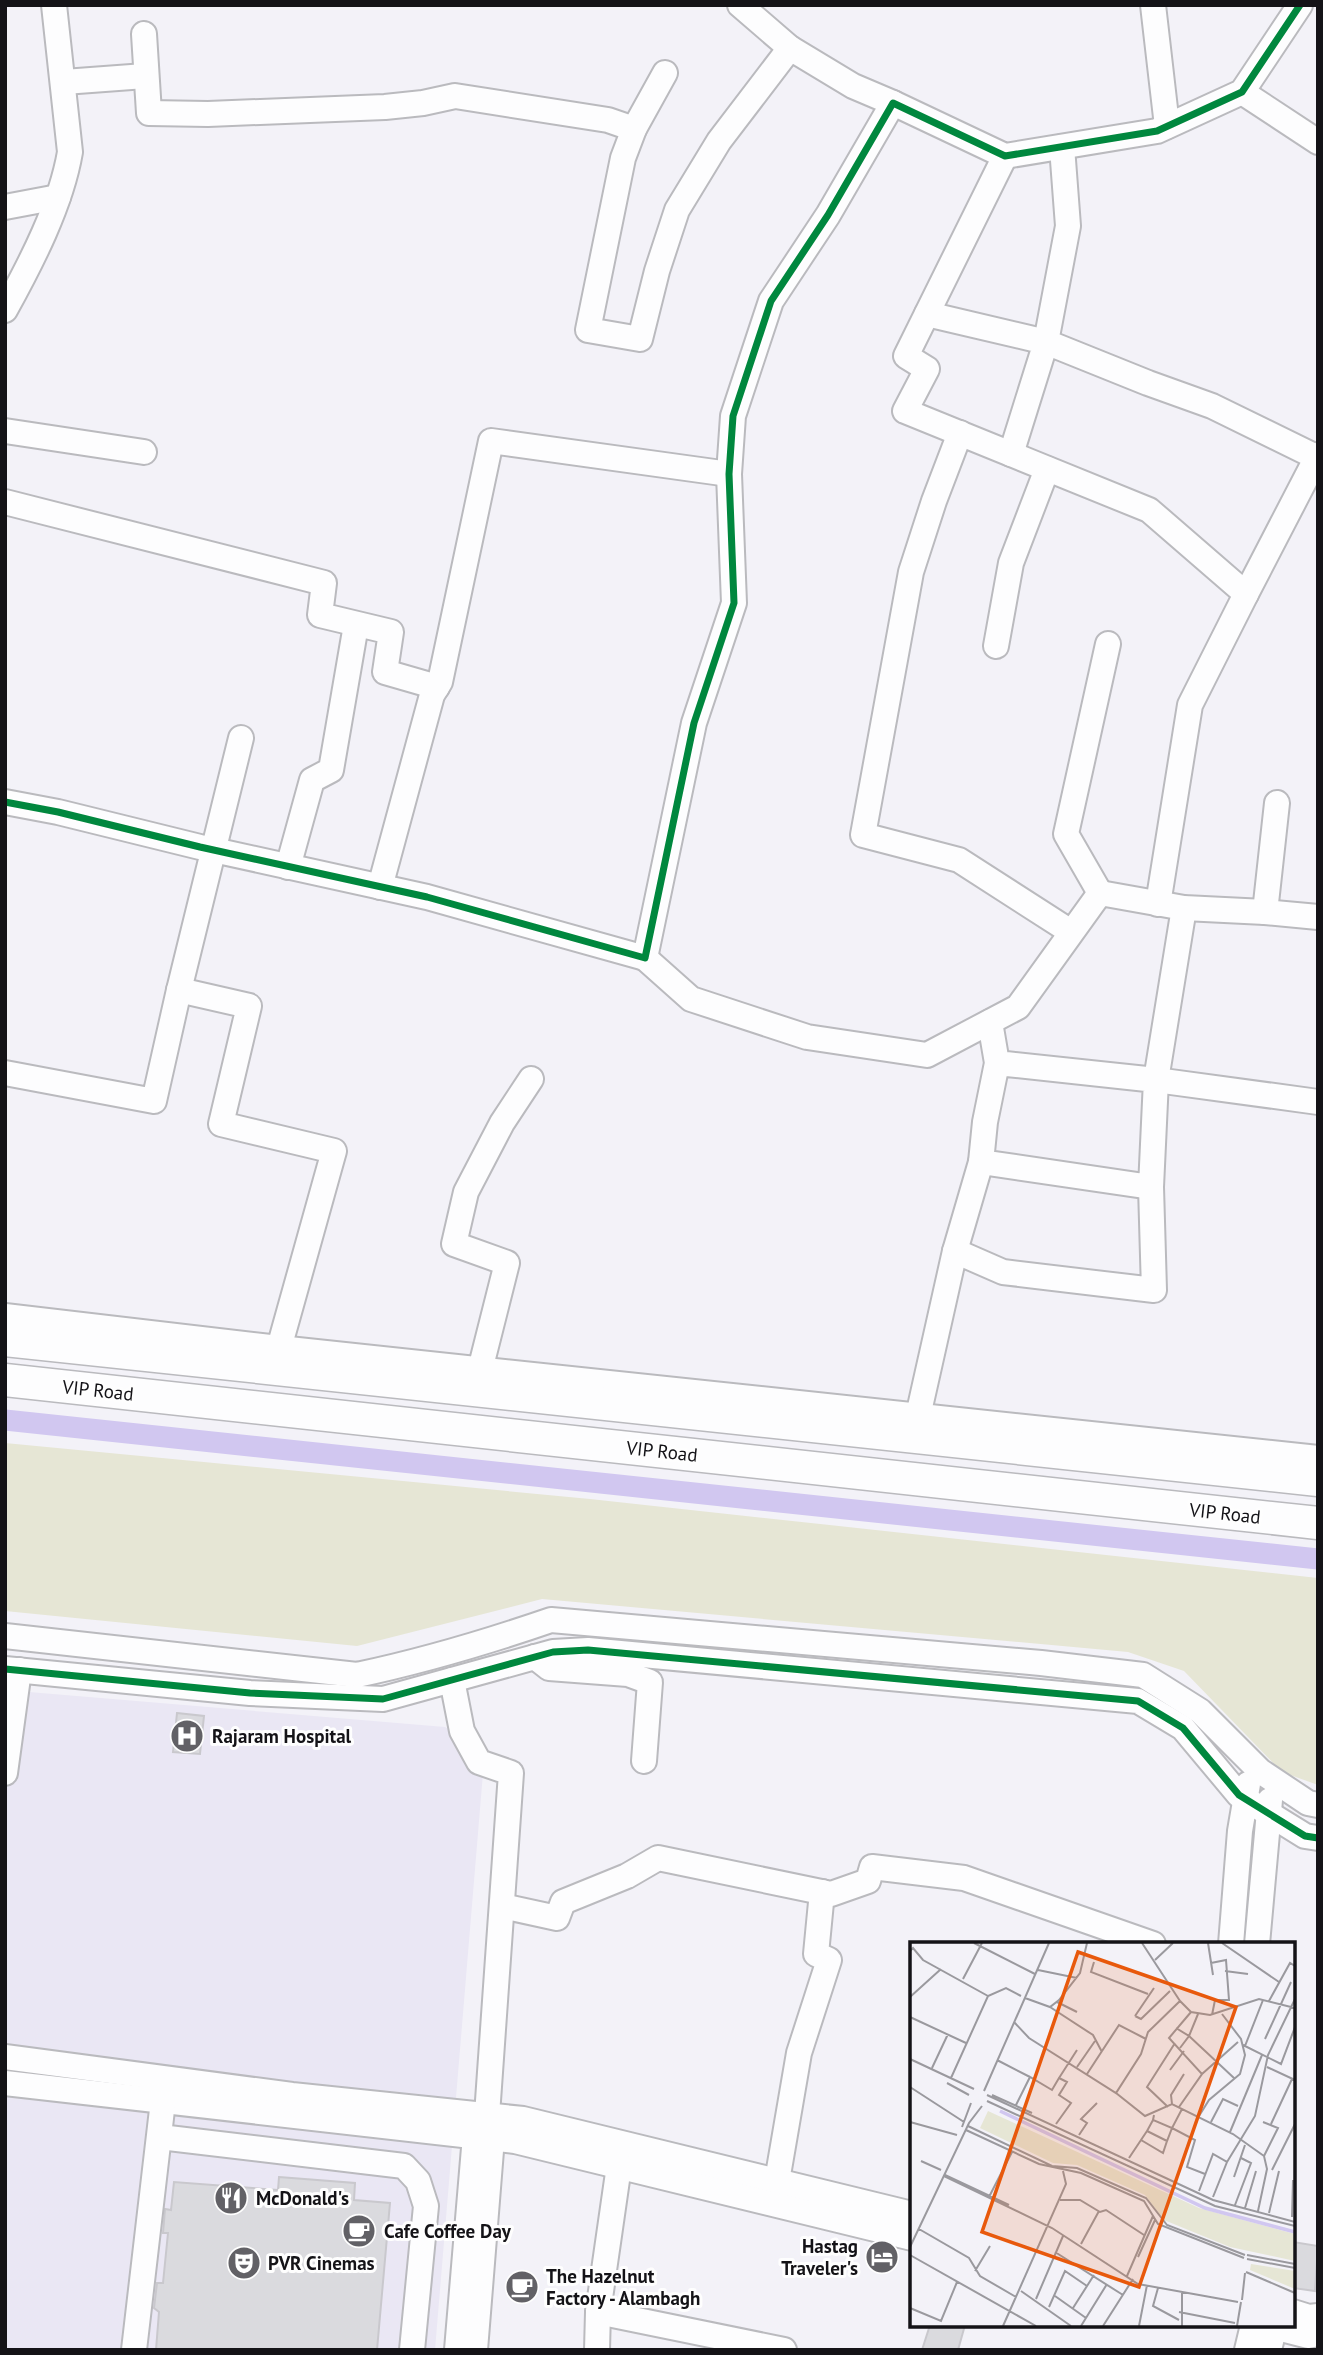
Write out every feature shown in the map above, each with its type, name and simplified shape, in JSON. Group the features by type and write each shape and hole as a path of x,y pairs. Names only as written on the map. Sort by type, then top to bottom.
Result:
{"main road":[{"name":"VIP Road","path":"5,1340 583,1391 1318,1480"},
{"name":"VIP Road","path":"5,1380 1318,1523"}],"street":[{"path":"5,310 22,279 58,197 70,152 54,5"},
{"path":"740,5 790,48 853,86 1005,156 1157,131 1242,92 1300,5"},
{"path":"1153,5 1167,126"},
{"path":"144,34 149,113 208,114 385,107 455,96 608,120 634,129"},
{"path":"665,73 634,129 623,158 589,330 640,339 657,271 677,210 719,141 790,48"},
{"path":"64,82 145,76"},
{"path":"1242,92 1318,142"},
{"path":"645,958 694,723 734,603 729,474 733,416 771,302 828,215 893,103"},
{"path":"1011,454 1046,342 1068,226 1062,147"},
{"path":"1005,156 906,356 926,369 905,411 1149,510 1246,594"},
{"path":"5,206 58,197"},
{"path":"927,314 1046,342 1212,406 1317,457 1190,705 1158,904"},
{"path":"5,431 144,452"},
{"path":"960,433 911,572 863,835 959,860 1071,932"},
{"path":"380,887 432,695 440,682 491,441 729,474"},
{"path":"996,646 1011,564 1048,469"},
{"path":"5,502 324,583 320,615 391,632 385,672 437,687"},
{"path":"288,867 312,780 331,770 356,625"},
{"path":"1108,644 1066,834 1100,893 1184,908 1318,917"},
{"path":"5,1073 154,1101 241,738"},
{"path":"5,802 428,897 645,958 691,999 807,1037 927,1055 1018,1007 1100,893"},
{"path":"1265,912 1277,803"},
{"path":"955,1251 1003,1272 1154,1290 1151,1187 1156,1080 1184,908"},
{"path":"179,990 249,1006 221,1124 334,1152 279,1348"},
{"path":"918,1416 955,1251 982,1162 985,1122 997,1063 990,1022"},
{"path":"997,1063 1156,1080 1318,1102"},
{"path":"480,1370 507,1263 454,1244 466,1192 502,1123 531,1079"},
{"path":"982,1162 1151,1187"},
{"name":"VIP Road","path":"5,1316 480,1370 583,1391 918,1416 1318,1458"},
{"path":"5,1636 357,1675 406,1665 551,1620 1041,1663 1143,1675 1200,1711 1272,1779 1308,1803 1318,1805"},
{"path":"500,1638 507,1665"},
{"path":"5,1773 12,1670 250,1693 383,1699 535,1657 588,1650 1138,1701 1183,1728 1239,1795 1305,1836 1318,1838"},
{"path":"535,1657 549,1668 628,1674 650,1682 644,1761"},
{"path":"452,1679 463,1731 479,1762 511,1773 484,2130 475,2350"},
{"path":"1231,1942 1240,1831 1251,1762"},
{"path":"1257,1942 1272,1779"},
{"path":"502,1906 557,1918 563,1902 627,1876 658,1858 831,1894 868,1881 872,1867 964,1878 1147,1942"},
{"path":"777,2181 799,2053 829,1960 816,1954 822,1892"},
{"path":"5,2056 292,2095 484,2130 515,2141 910,2238"},
{"path":"5,2083 163,2101 484,2130 523,2119 910,2214"},
{"path":"134,2350 163,2101"},
{"path":"457,2350 484,2130"},
{"path":"160,2137 404,2166 418,2181 426,2207 412,2350"},
{"path":"597,2350 598,2312 619,2166"},
{"path":"598,2312 784,2350"},
{"path":"1295,2321 1318,2316"},
{"path":"1247,2350 1272,2328 1308,2336 1318,2334"}],"shaded area":[{"path":"5,1690 445,1727 485,1749 435,2350 5,2350"}],"green space":[{"path":"5,1443 590,1499 1318,1578 1318,1785 1282,1772 1184,1671 1128,1652 542,1599 357,1646 5,1611"}],"building":[{"path":"177,1713 204,1716 200,1754 173,1752"},
{"path":"279,2177 355,2183 354,2200 390,2203 377,2350 156,2350 159,2312 154,2308 157,2283 163,2283 168,2233 163,2233 165,2209 171,2210 174,2182 278,2190"},
{"path":"1295,2242 1318,2246 1315,2291 1295,2288"},
{"path":"929,2327 964,2327 958,2350 922,2350"}],"waterway":[{"path":"5,1420 1318,1559"}],"cycle path":[{"path":"5,802 427,897 645,958 694,723 734,603 729,474 733,416 771,301 828,215 893,103 1005,156 1157,131 1242,92 1300,5"},
{"path":"5,1669 250,1693 383,1699 553,1652 588,1650 1138,1701 1183,1728 1239,1795 1305,1836 1318,1838"}],"place":[{"name":"Rajaram Hospital","path":"187,1736"},
{"name":"McDonald's","path":"231,2198"},
{"name":"Cafe Coffee Day","path":"359,2231"},
{"name":"Hastag Traveler's","path":"882,2257"},
{"name":"PVR Cinemas","path":"244,2263"},
{"name":"The Hazelnut Factory - Alambagh","path":"522,2287"}]}
